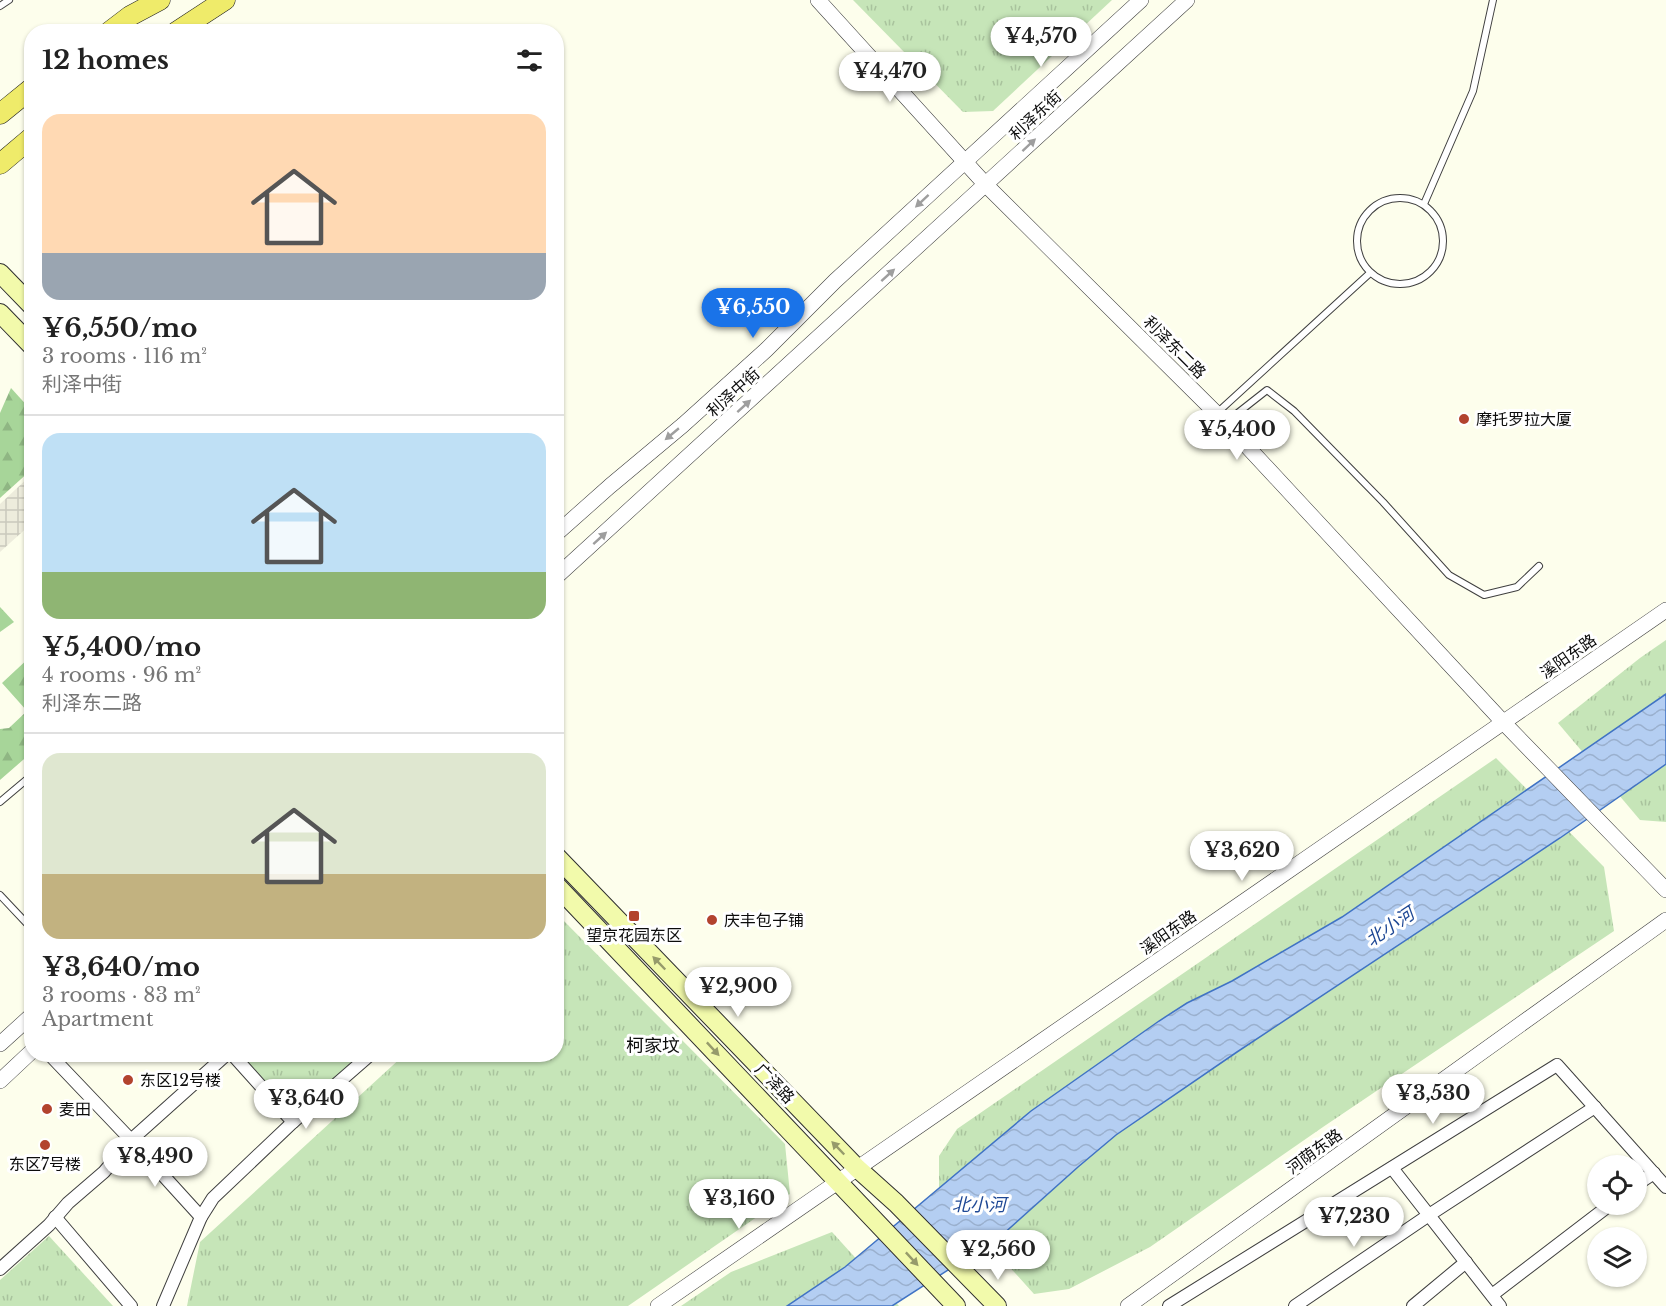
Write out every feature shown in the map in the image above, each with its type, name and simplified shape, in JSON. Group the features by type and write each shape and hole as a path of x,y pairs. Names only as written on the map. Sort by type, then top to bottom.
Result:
{"main road":[{"path":"120,24 160,0"},
{"path":"188,24 225,0"},
{"path":"0,114 24,94"},
{"path":"0,164 24,144"},
{"path":"0,273 24,298"},
{"path":"0,313 24,338"},
{"name":"广泽路","path":"564,864 857,1168 896,1203 997,1306"},
{"name":"广泽路","path":"564,896 953,1303"}],"street":[{"name":"利泽东二路","path":"818,0 986,185 1221,418 1503,722 1666,890"},
{"name":"利泽东街","path":"965,161 1141,0"},
{"name":"利泽东街","path":"986,185 1187,0"},
{"name":"利泽中街","path":"564,527 766,350 835,281 965,161"},
{"name":"利泽中街","path":"564,570 986,185"},
{"name":"溪阳东路","path":"658,1306 1666,610"},
{"path":"564,886 576,877"},
{"name":"河荫东路","path":"1128,1306 1666,920"},
{"path":"0,1044 24,1022"},
{"path":"0,1081 24,1058"},
{"path":"57,1062 201,1217"},
{"path":"0,1269 68,1203 104,1172 131,1140 210,1062"},
{"path":"239,1062 293,1122"},
{"path":"163,1306 201,1217 213,1198 293,1122 362,1062"},
{"path":"1169,1306 1557,1065 1666,1186"},
{"path":"1295,1306 1595,1107"},
{"path":"1392,1168 1500,1306"},
{"path":"1647,1178 1654,1173"},
{"path":"1492,1295 1597,1215"},
{"path":"55,1217 130,1306"},
{"path":"1413,1306 1466,1262"}],"lane":[{"path":"0,6 9,0"},
{"path":"1424,204 1473,91 1493,0"},
{"path":"1396,198 1411,199 1424,204 1434,214 1442,234 1441,255 1434,268 1424,277 1403,284 1382,280 1370,273 1357,248 1359,227 1370,209 1383,201 1396,198"},
{"path":"1221,418 1370,273"},
{"path":"1221,418 1268,390 1294,411 1383,502 1449,575 1484,595 1517,587 1539,566"},
{"path":"0,802 24,782"},
{"path":"0,895 24,920"}],"green space":[{"path":"853,0 1112,0 993,111 963,112"},
{"path":"11,388 24,402 24,476 0,498 0,413"},
{"path":"0,607 14,622 0,632"},
{"path":"1666,640 1666,822 1640,820 1558,723"},
{"path":"24,663 24,708 2,683"},
{"path":"24,714 24,759 0,780 0,729 9,728"},
{"path":"1496,758 1604,867 1614,931 1323,1127 1150,1247 1069,1289 1034,1294 939,1189 939,1156 957,1129"},
{"path":"564,921 785,1144 790,1194 628,1306 187,1306 200,1242 396,1062 564,1062"},
{"path":"246,1062 357,1062 291,1118"},
{"path":"832,1232 899,1306 681,1306 731,1272"},
{"path":"49,1236 113,1306 0,1306 0,1280"}],"shaded area":[{"path":"24,482 24,530 0,552 0,504"}],"water":[{"name":"北小河","path":"1666,694 1666,764 1560,838 1116,1135 1001,1236 892,1306 787,1306 845,1267 1031,1111 1159,1021 1187,1003 1232,981 1342,917"}],"place":[{"name":"摩托罗拉大厦","path":"1464,419"},
{"name":"望京花园东区","path":"634,916"},
{"name":"庆丰包子铺","path":"712,920"},
{"name":"东区12号楼","path":"128,1080"},
{"name":"麦田","path":"47,1109"},
{"name":"东区7号楼","path":"45,1145"}],"district":[{"name":"柯家坟","path":"653,1046"}]}
